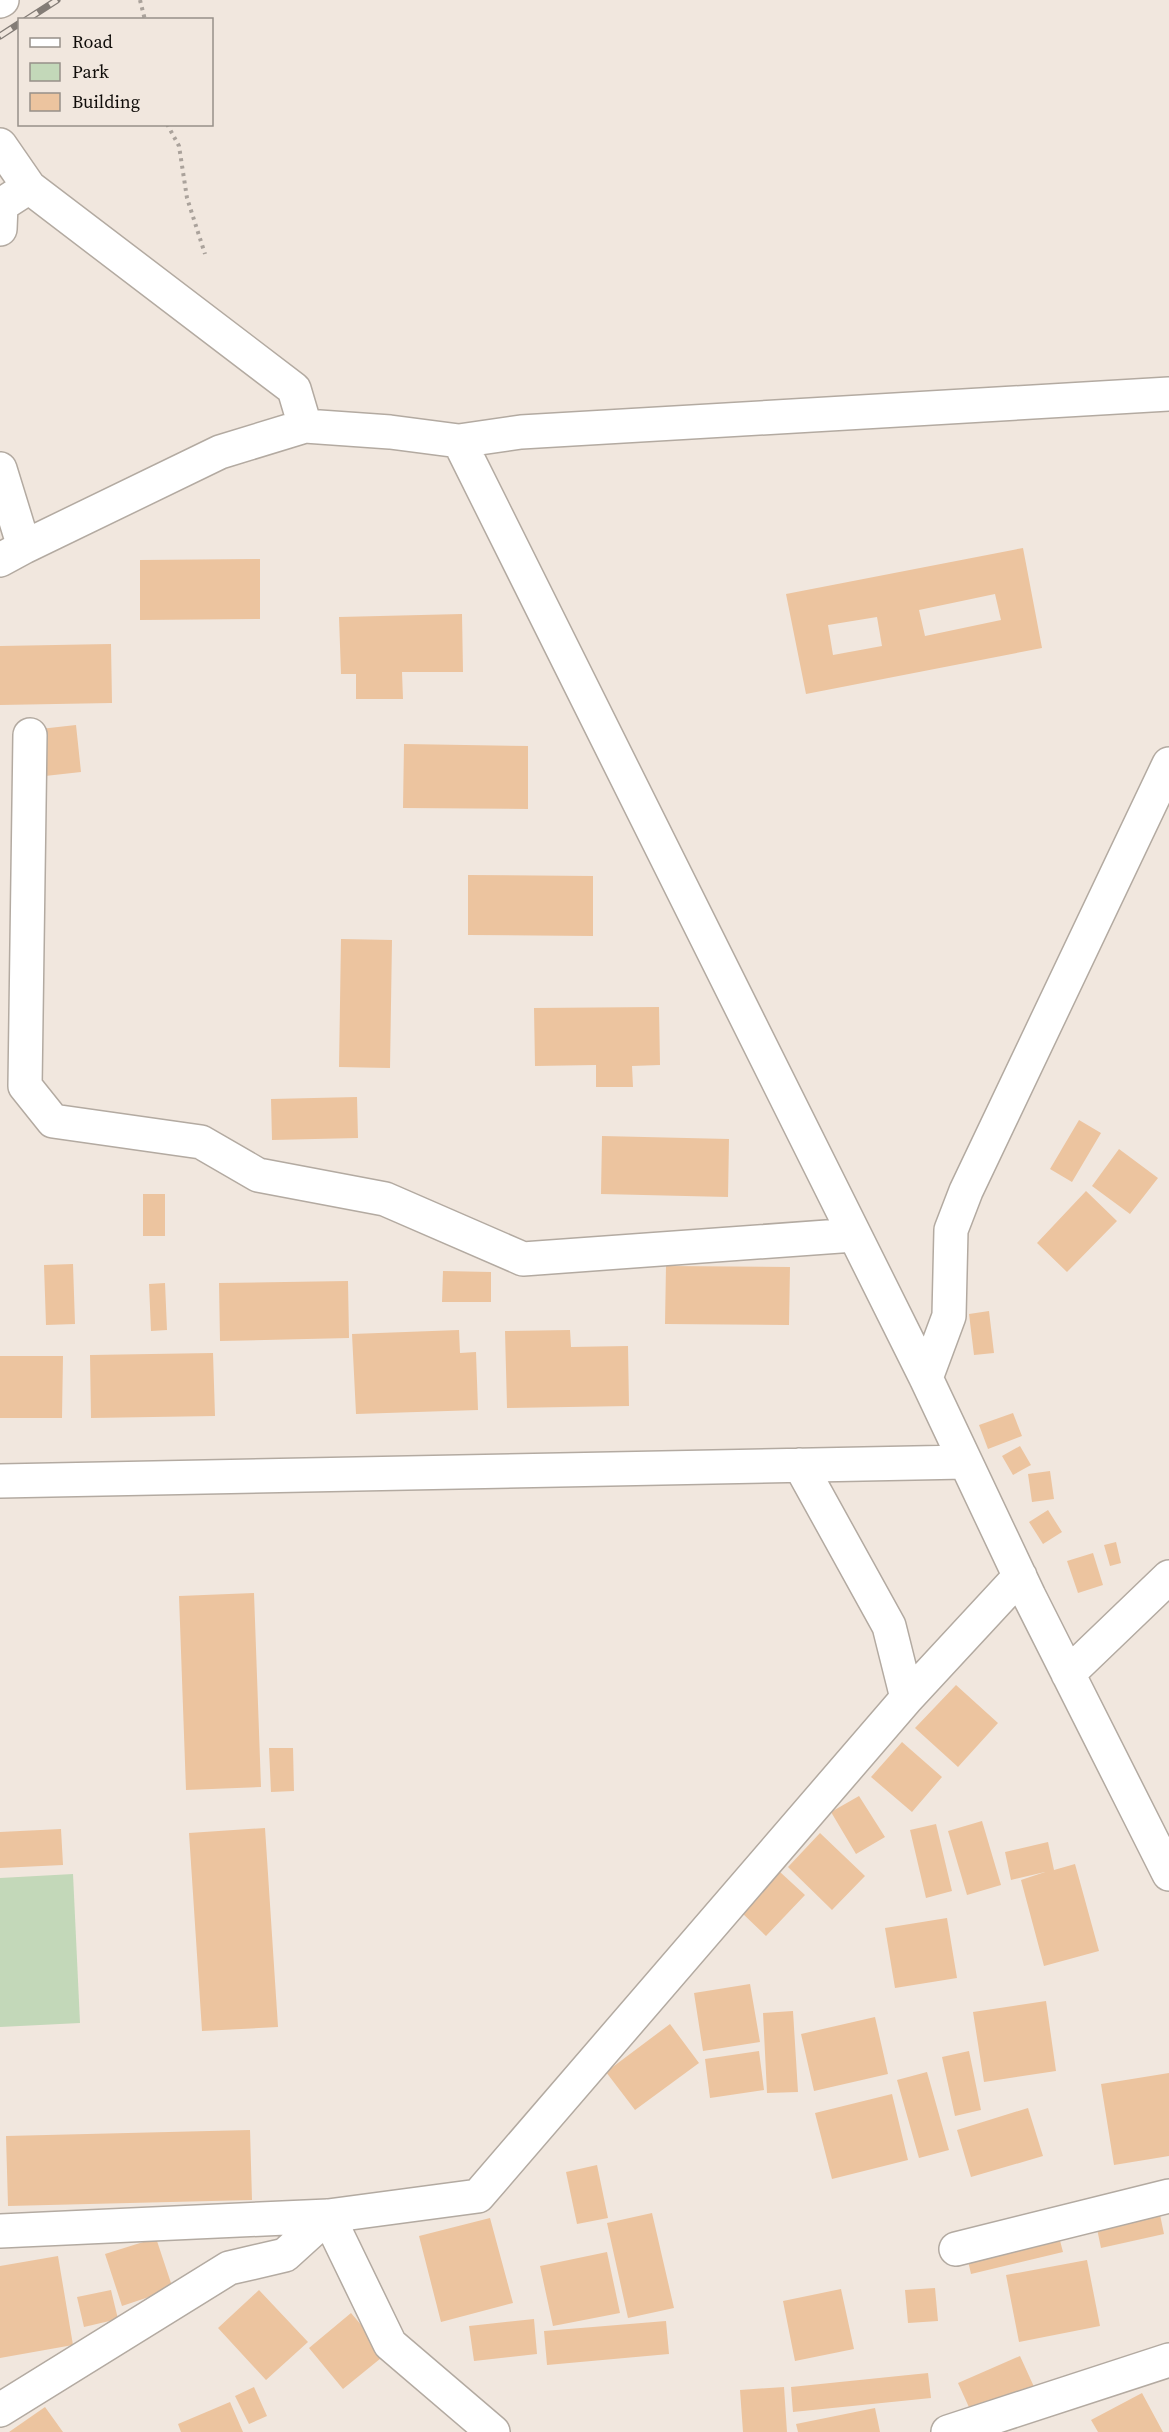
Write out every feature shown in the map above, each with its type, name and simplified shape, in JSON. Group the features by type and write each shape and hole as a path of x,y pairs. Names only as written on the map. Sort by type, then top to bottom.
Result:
{"street":[{"path":"0,145 28,187 294,388 305,426"},
{"path":"0,229 1,206 28,187"},
{"path":"0,469 12,554 220,452 305,426 390,432 459,441 521,432 1169,394"},
{"path":"459,441 926,1378 1068,1674 1169,1874"},
{"path":"30,735 25,1086 53,1121 201,1142 258,1175 385,1199 523,1259 854,1235"},
{"path":"926,1378 949,1316 951,1230 966,1191 1169,764"},
{"path":"0,1481 965,1462"},
{"path":"800,1465 889,1626 907,1698"},
{"path":"0,2231 328,2216 478,2196 907,1698 1020,1576"},
{"path":"1068,1674 1169,1577"},
{"path":"956,2249 1169,2196"},
{"path":"0,2410 229,2268 285,2255 328,2216"},
{"path":"328,2216 390,2344 493,2432"},
{"path":"948,2432 1169,2360"}],"path":[{"path":"140,0 144,18"},
{"path":"168,126 179,146 187,198 205,254"}],"green space":[{"path":"73,1874 80,2023 0,2027 0,1878"}],"building":[{"path":"1023,548 1042,648 806,694 786,594","holes":["995,594 1001,620 925,636 919,610","877,617 882,646 833,655 828,625"]},
{"path":"260,559 260,619 140,620 140,560"},
{"path":"462,614 463,672 402,672 403,699 356,699 356,674 341,674 339,617"},
{"path":"111,644 112,703 0,705 0,646"},
{"path":"76,725 81,772 45,776 40,729"},
{"path":"404,744 528,746 528,809 403,808"},
{"path":"468,875 593,876 593,936 468,935"},
{"path":"341,939 392,940 390,1068 339,1067"},
{"path":"659,1007 660,1065 632,1066 633,1087 596,1087 596,1065 535,1066 534,1008"},
{"path":"357,1097 358,1138 272,1140 271,1099"},
{"path":"1079,1120 1101,1133 1072,1182 1050,1169"},
{"path":"602,1136 729,1139 728,1197 601,1194"},
{"path":"1119,1149 1158,1178 1130,1214 1092,1186"},
{"path":"1086,1191 1117,1221 1067,1272 1037,1243"},
{"path":"143,1194 165,1194 165,1236 143,1236"},
{"path":"73,1264 75,1324 46,1325 44,1265"},
{"path":"666,1266 790,1267 789,1325 665,1324"},
{"path":"443,1271 491,1272 491,1302 442,1302"},
{"path":"348,1281 349,1338 220,1341 219,1283"},
{"path":"165,1283 167,1330 151,1331 149,1284"},
{"path":"989,1311 994,1353 974,1355 969,1314"},
{"path":"459,1330 460,1353 476,1352 478,1410 356,1414 352,1334"},
{"path":"570,1330 571,1347 628,1346 629,1406 507,1408 505,1331"},
{"path":"213,1353 215,1416 91,1418 90,1355"},
{"path":"0,1356 63,1356 62,1418 0,1418"},
{"path":"1013,1413 1022,1436 988,1449 979,1425"},
{"path":"1020,1446 1031,1465 1013,1475 1002,1456"},
{"path":"1050,1471 1054,1499 1032,1502 1028,1474"},
{"path":"1048,1510 1062,1532 1043,1544 1029,1522"},
{"path":"1116,1542 1121,1563 1110,1566 1104,1545"},
{"path":"1093,1553 1103,1585 1078,1593 1067,1561"},
{"path":"254,1593 261,1787 186,1790 179,1596"},
{"path":"956,1685 998,1723 958,1767 915,1728"},
{"path":"902,1742 942,1777 912,1812 871,1777"},
{"path":"269,1748 293,1748 294,1791 271,1792"},
{"path":"859,1796 885,1837 856,1854 831,1812"},
{"path":"982,1821 1001,1885 967,1895 948,1831"},
{"path":"936,1824 952,1891 926,1898 910,1830"},
{"path":"265,1828 278,2027 202,2031 189,1833"},
{"path":"61,1829 63,1865 0,1868 0,1832"},
{"path":"820,1833 865,1876 832,1910 788,1867"},
{"path":"1048,1842 1054,1870 1075,1864 1099,1951 1044,1966 1021,1880 1045,1872 1011,1880 1005,1852"},
{"path":"780,1872 805,1895 766,1936 742,1913"},
{"path":"947,1918 957,1978 895,1988 885,1928"},
{"path":"750,1984 760,2042 703,2051 694,1993"},
{"path":"1046,2001 1056,2071 984,2082 973,2012"},
{"path":"793,2011 798,2092 767,2093 763,2013"},
{"path":"875,2017 888,2074 814,2091 801,2034"},
{"path":"670,2024 699,2063 635,2110 606,2072"},
{"path":"759,2051 764,2090 710,2098 705,2059"},
{"path":"969,2051 981,2110 955,2116 942,2057"},
{"path":"927,2072 949,2150 919,2158 897,2080"},
{"path":"1169,2073 1169,2156 1114,2165 1101,2084"},
{"path":"892,2094 908,2160 832,2179 815,2113"},
{"path":"1028,2108 1043,2156 971,2177 957,2130"},
{"path":"250,2130 252,2200 8,2206 6,2136"},
{"path":"597,2165 608,2218 577,2224 566,2172"},
{"path":"1158,2205 1164,2234 1101,2248 1095,2219"},
{"path":"652,2213 674,2308 628,2318 607,2223"},
{"path":"490,2218 513,2303 441,2322 419,2236"},
{"path":"1057,2229 1063,2252 971,2274 966,2252"},
{"path":"156,2238 173,2289 122,2306 105,2254"},
{"path":"607,2252 620,2313 553,2326 540,2266"},
{"path":"58,2256 73,2345 0,2358 0,2266"},
{"path":"1087,2260 1100,2326 1019,2342 1006,2275"},
{"path":"935,2288 938,2321 908,2323 905,2290"},
{"path":"841,2289 854,2349 795,2361 783,2301"},
{"path":"111,2290 118,2319 84,2327 77,2297"},
{"path":"259,2290 308,2342 266,2380 218,2328"},
{"path":"351,2313 386,2354 343,2389 309,2348"},
{"path":"534,2319 537,2354 474,2361 469,2326"},
{"path":"666,2321 669,2354 547,2365 544,2331"},
{"path":"1020,2356 1035,2389 973,2416 958,2383"},
{"path":"928,2373 931,2398 793,2412 791,2387"},
{"path":"254,2387 267,2416 249,2424 235,2396"},
{"path":"784,2387 787,2432 743,2432 740,2390"},
{"path":"1142,2393 1163,2432 1098,2432 1091,2420"},
{"path":"230,2402 243,2432 181,2432 178,2424"},
{"path":"45,2407 63,2432 9,2432"},
{"path":"875,2408 880,2432 798,2432 796,2424"}],"railway":[{"path":"29,18 57,0"},
{"path":"0,36 18,24"}]}
